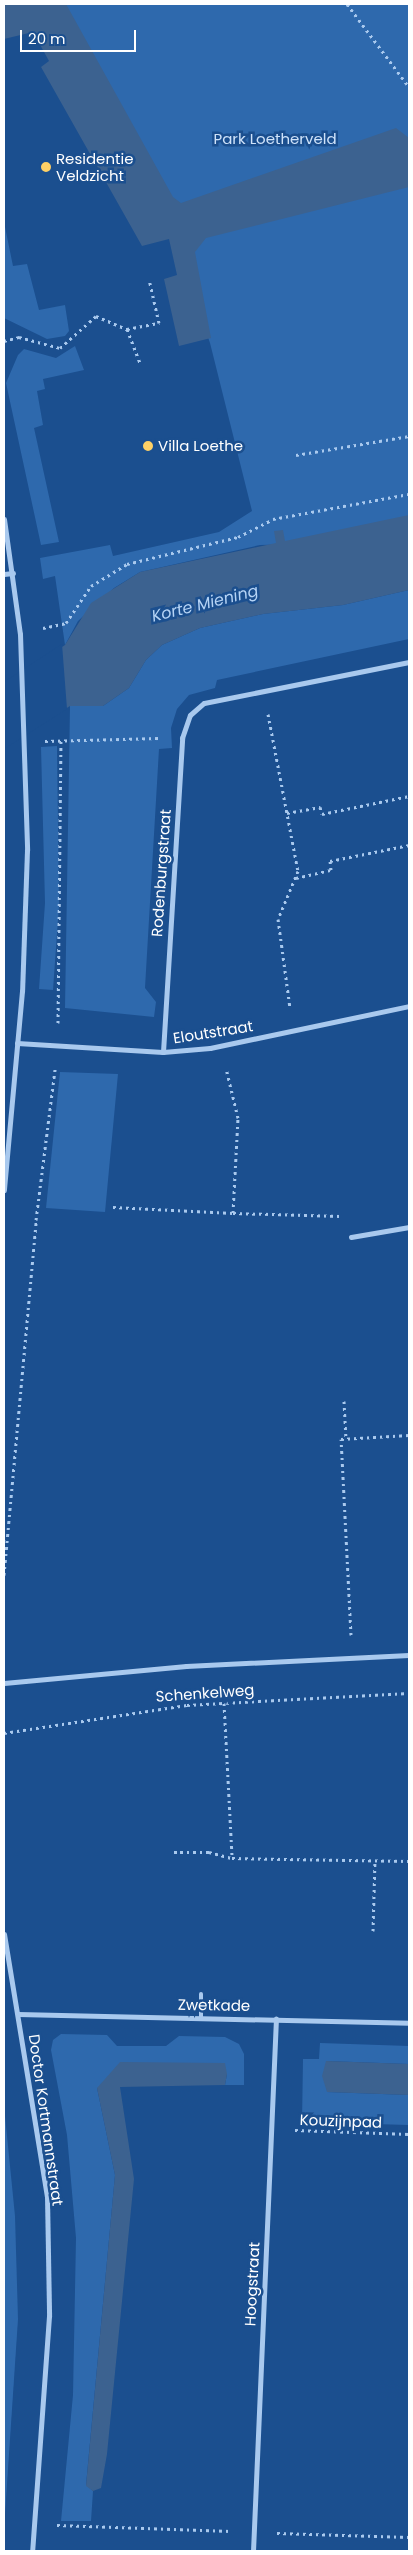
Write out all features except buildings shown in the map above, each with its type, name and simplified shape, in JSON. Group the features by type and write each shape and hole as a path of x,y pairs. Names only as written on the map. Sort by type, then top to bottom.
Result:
{"street":[{"path":"4,520 13,573 22,658 27,850 17,1043 4,1190"},
{"path":"4,574 13,573"},
{"path":"263,692 409,662"},
{"name":"Rodenburgstraat","path":"162,1052 182,738 190,716 204,703 263,692"},
{"name":"Eloutstraat","path":"17,1043 162,1052 220,1046 409,1006"},
{"path":"352,1237 409,1227"},
{"name":"Schenkelweg","path":"4,1683 186,1666 409,1656"},
{"name":"Doctor Kortmannstraat","path":"4,1934 47,2196 49,2316 32,2551"},
{"name":"Zwetkade","path":"18,2014 276,2018 409,2023"},
{"name":"Hoogstraat","path":"253,2551 276,2018"}],"lane":[{"path":"201,1994 201,2017"}],"path":[{"path":"347,4 409,87"},
{"path":"4,341 19,337 60,348 96,316 127,329 159,323 149,279"},
{"path":"127,329 140,363"},
{"path":"296,455 409,436"},
{"path":"20,634 66,623 91,586 127,564 238,537 273,520 409,494"},
{"path":"263,692 298,870 278,918 293,1030"},
{"path":"25,742 182,738"},
{"path":"4,1575 36,1220 58,1046 63,870 62,741"},
{"path":"287,813 320,807 322,814 409,796"},
{"path":"296,878 331,870 330,862 409,846"},
{"path":"220,1046 238,1118 233,1213"},
{"path":"113,1207 344,1216 365,1235"},
{"path":"344,1401 346,1438"},
{"path":"352,1658 341,1439 409,1435"},
{"name":"Schenkelweg","path":"4,1733 136,1710 224,1703 409,1693"},
{"path":"224,1703 232,1858"},
{"path":"174,1852 209,1852 232,1858 409,1861"},
{"path":"374,1931 375,1860"},
{"name":"Kouzijnpad","path":"272,2129 409,2134"},
{"path":"34,2525 409,2537"}],"green space":[{"name":"Park Loetherveld","path":"46,4 409,4 409,541 260,545 140,572 114,588 78,621 65,645 55,576 43,579 40,558 110,545 113,556 219,532 252,511 210,343 170,227"},
{"path":"4,222 13,266 27,264 39,310 65,305 69,331 65,336 47,339 4,318"},
{"path":"75,346 84,370 43,379 45,389 37,391 43,425 34,428 59,542 41,545 6,383 18,355 24,349 56,358"},
{"path":"409,590 409,639 217,680 215,688 189,695 177,709 171,728 172,748 159,749 145,988 156,1002 154,1017 65,1008 70,706 103,706 129,688 146,660 162,645 200,628 263,614 343,605"},
{"path":"57,746 59,905 53,990 39,989 45,903 41,747"},
{"path":"60,1072 118,1074 105,1212 46,1208"},
{"path":"61,2034 107,2035 117,2046 166,2046 179,2036 225,2037 239,2044 244,2054 244,2085 225,2085 227,2074 97,2088 115,2175 86,2485 93,2491 91,2521 61,2521 73,2395 76,2238 67,2135 51,2050 53,2040"},
{"path":"320,2043 409,2046 409,2064 326,2061 327,2092 409,2095 409,2125 302,2122 303,2059 319,2059"},
{"path":"4,2106 15,2216 18,2319 4,2529"}],"water":[{"path":"4,4 66,4 173,197 181,203 396,128 409,138 409,187 206,238 195,252 211,338 179,346 164,279 177,275 169,239 142,246 41,67 49,61 33,32 4,39"},
{"name":"Korte Miening","path":"409,515 409,590 343,605 263,614 200,628 162,645 146,660 129,688 103,706 70,706 4,747 4,685 65,645 91,603 140,572 276,543 274,531 283,530 285,541"},
{"path":"326,2061 409,2064 409,2095 327,2092 322,2076"},
{"path":"120,2062 225,2063 227,2074 225,2085 120,2087 134,2179 107,2454 101,2488 93,2491 86,2486 115,2175 97,2088"}],"pier":[{"path":"62,644 67,709 4,749 4,682"}],"place":[{"name":"Residentie Veldzicht","path":"46,167"},
{"name":"Villa Loethe","path":"148,446"}]}
